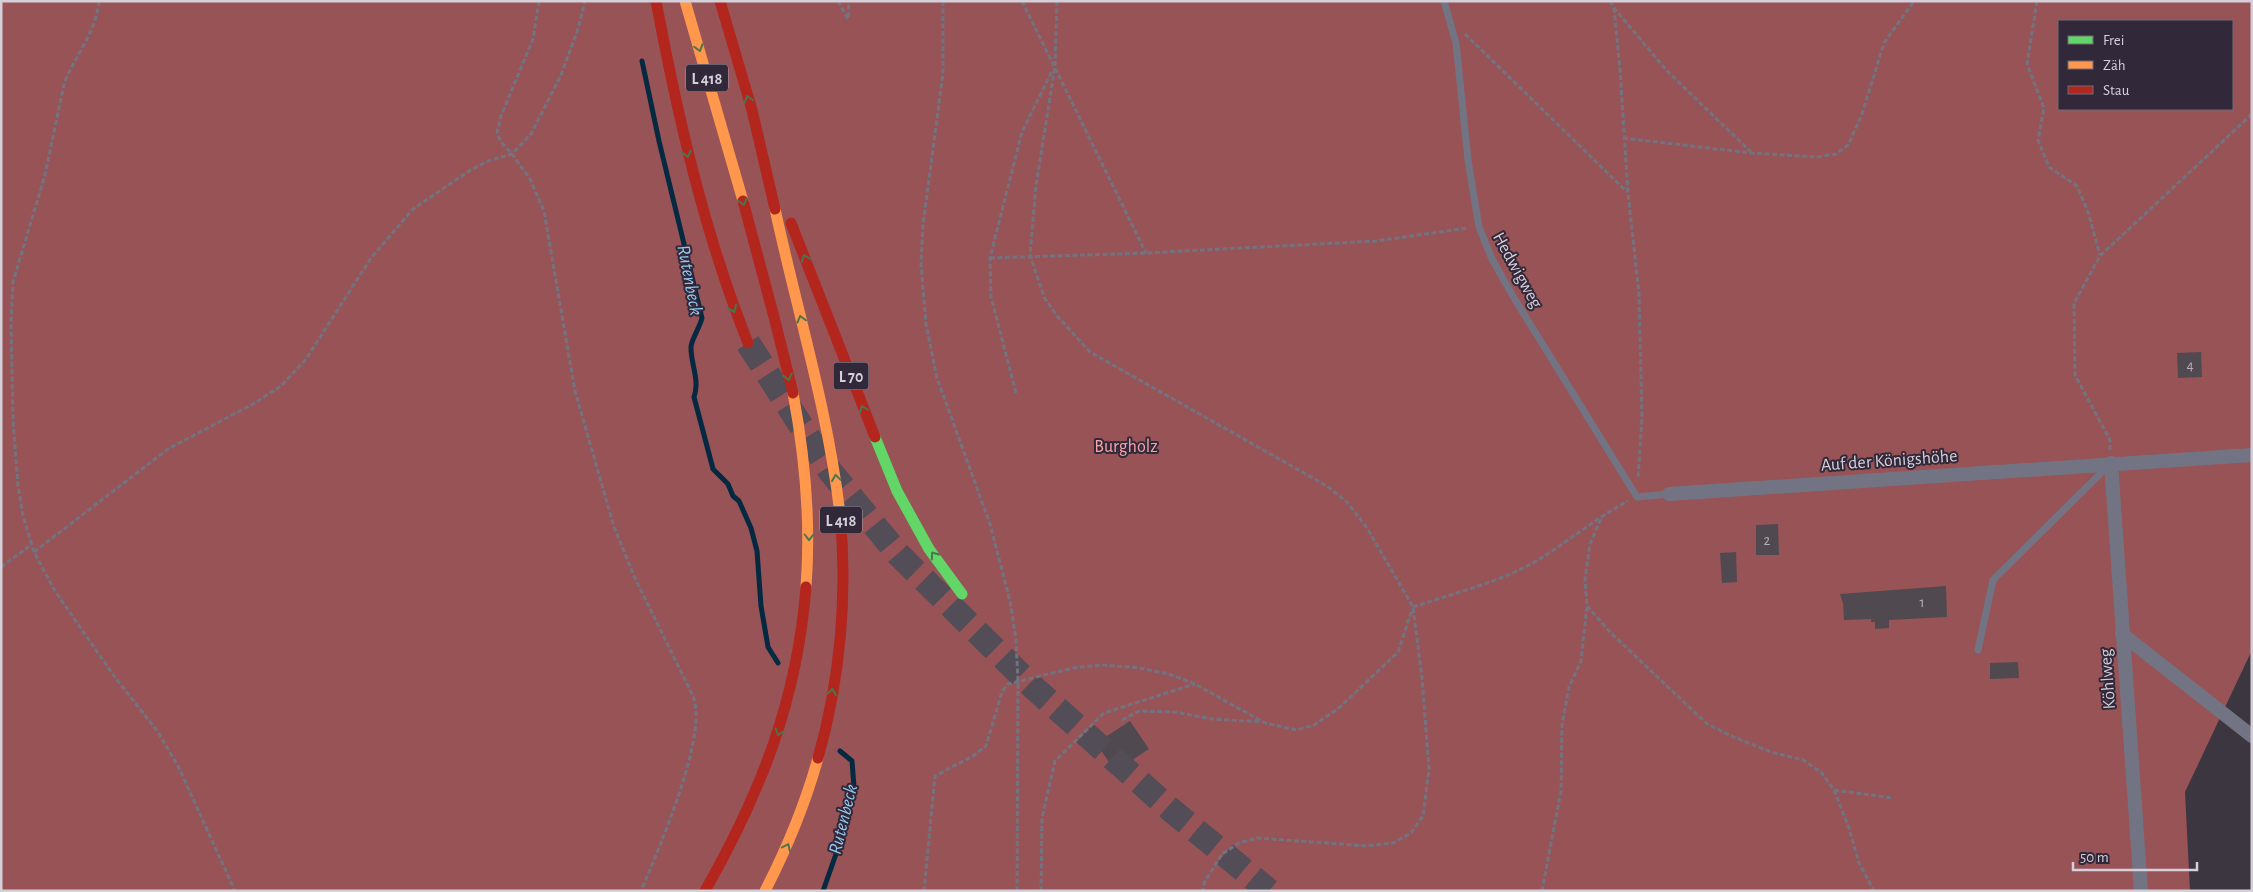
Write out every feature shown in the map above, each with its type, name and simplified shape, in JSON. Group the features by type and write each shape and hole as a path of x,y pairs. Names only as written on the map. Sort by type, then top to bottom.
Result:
{"highway":[{"path":"656,1 676,106 707,230 728,298 748,343"},
{"name":"L 418","path":"685,1 764,280 795,407 801,441 809,523 807,591 803,631 789,700 751,807 726,857 705,891"},
{"name":"L 418","path":"720,1 761,146 790,275 822,401 835,470 843,552 838,650 820,747 808,794 793,833 765,891"},
{"name":"L 70","path":"761,146 897,491 929,549 962,594"}],"street":[{"name":"Auf der Königshöhe","path":"1669,494 2252,455"},
{"name":"Köhlweg","path":"2111,463 2141,891"},
{"path":"2122,634 2252,736"}],"lane":[{"name":"Hedwigweg","path":"1444,1 1450,19 1460,70 1468,160 1478,227 1492,259 1514,298 1637,497"},
{"path":"1978,650 1993,580 2111,463"},
{"path":"1637,497 1669,494"}],"path":[{"path":"99,1 93,29 64,84 45,175 13,282 11,322 16,454 23,516 31,545 55,591 85,637 158,732 200,812 235,891"},
{"path":"539,1 533,39 497,128 500,142 512,154 530,180 544,211 575,391 614,527 634,576 693,696 697,710 694,736 675,810 642,891"},
{"path":"34,552 168,449 253,404 281,386 306,359 372,258 414,209 469,171 488,161 512,154 531,134 542,116 561,74 578,29 585,1"},
{"path":"838,1 848,19 849,1"},
{"path":"943,1 943,73 923,225 921,264 926,324 937,378 990,524 1005,575 1016,640 1018,681 1017,891"},
{"path":"1022,1 1146,253"},
{"path":"1057,1 1055,66 1036,186 1030,255 1044,297 1057,316 1090,352 1327,486 1347,502 1367,528 1413,608 1422,678 1429,769 1423,816 1411,834 1393,843 1367,846 1257,838 1239,843 1222,854 1204,883 1203,891"},
{"path":"1610,1 1667,71 1752,153"},
{"path":"1623,138 1752,153 1818,157 1836,154 1848,145 1861,117 1884,43 1914,1"},
{"path":"2037,1 2027,64 2044,108 2038,140 2049,167 2077,186 2088,212 2100,256"},
{"path":"1413,608 1506,575 1537,560 1602,515 1637,497 1642,418 1639,294 1623,138 1620,70 1614,8"},
{"path":"1450,19 1628,193"},
{"path":"1016,394 991,297 990,258 1022,132 1055,66"},
{"path":"2111,463 2110,440 2075,374 2074,303 2100,256 2252,114"},
{"path":"990,258 1030,255 1146,253 1376,241 1478,227"},
{"path":"1542,891 1561,791 1562,725 1569,687 1581,661 1587,606 1585,580 1590,544 1602,515"},
{"path":"1,567 31,545"},
{"path":"1587,606 1611,633 1706,724 1771,752 1803,760 1820,772 1834,790 1849,828 1859,863 1874,891"},
{"path":"1122,720 1139,712 1175,712 1212,719 1265,723 1297,730 1314,725 1340,706 1398,652 1413,608"},
{"path":"924,891 935,776 973,756 986,746 1002,692 1008,684 1073,668 1103,665 1140,668 1169,674 1195,684 1265,723"},
{"path":"1041,891 1042,818 1055,761 1104,713 1195,684"},
{"path":"1834,790 1893,798"}],"green space":[{"name":"Burgholz","path":"1,1 2252,1 2252,650 2185,792 2190,891 1,891"}],"building":[{"path":"2201,352 2202,377 2178,378 2177,353"},
{"path":"1778,524 1779,555 1756,555 1756,525"},
{"path":"1736,552 1737,582 1722,583 1720,553"},
{"path":"1946,586 1947,617 1889,620 1889,628 1875,629 1875,622 1871,622 1871,619 1844,620 1843,603 1840,594"},
{"path":"2018,662 2019,678 1990,679 1990,663"},
{"path":"1130,721 1149,749 1115,771 1096,743"}],"waterway":[{"name":"Rutenbeck","path":"642,61 659,141 702,318 691,345 696,379 694,397 713,469 728,484 733,496 739,501 751,528 757,551 761,606 768,647 778,663"},
{"name":"Rutenbeck","path":"823,891 836,854 836,845 843,825 843,817 854,787 852,761 840,751"}],"tunnel":[{"path":"748,343 830,471 898,554 1033,687 1170,809 1269,891"}],"traffic: fast":[{"path":"875,437 897,491 929,549 962,594"}],"traffic: slow":[{"path":"685,1 743,201"},
{"path":"775,209 820,399 835,475 840,514"},
{"path":"793,393 801,441 806,490 808,538 806,587"},
{"path":"765,891 795,826 818,758"}],"traffic: jam":[{"path":"656,1 673,88 705,217 732,301 748,343"},
{"path":"720,1 752,110 775,209"},
{"path":"743,201 793,393"},
{"path":"791,223 875,437"},
{"path":"818,758 832,699 840,637 843,575 840,514"},
{"path":"705,891 743,818 773,745 794,669 806,587"}]}
